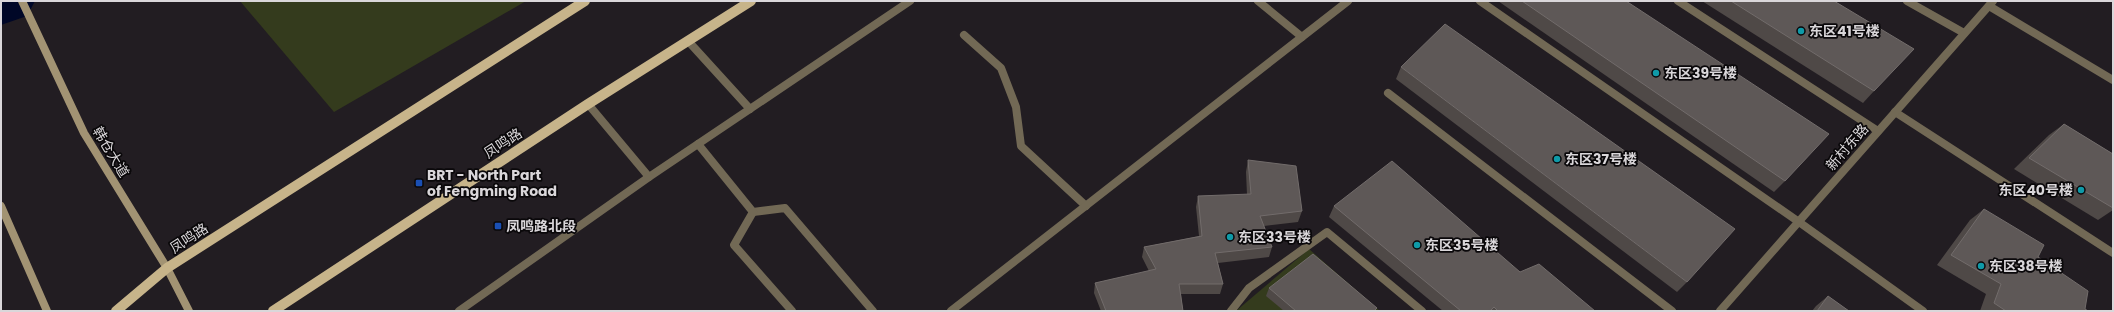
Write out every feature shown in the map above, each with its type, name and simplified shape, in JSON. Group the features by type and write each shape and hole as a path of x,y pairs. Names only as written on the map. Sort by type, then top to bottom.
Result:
{"main road":[{"name":"韩仓大道","path":"22,1 84,133 167,268 189,311"},
{"name":"凤鸣路","path":"116,311 167,268 585,1"},
{"name":"凤鸣路","path":"273,311 588,104 689,42 750,1"},
{"path":"1,206 47,311"}],"street":[{"path":"459,311 649,177 910,1"},
{"path":"1258,1 1302,37"},
{"path":"951,311 1348,1"},
{"path":"1480,1 1799,222 1923,311"},
{"path":"1678,1 1878,131"},
{"path":"1907,1 1964,33"},
{"path":"1991,3 2113,80"},
{"name":"新村东路","path":"1720,311 1991,3"},
{"path":"964,35 1001,68 1016,107 1021,146 1086,206"},
{"path":"689,42 750,109"},
{"path":"1388,93 1672,311"},
{"path":"588,104 649,177"},
{"path":"1895,112 2113,253"},
{"path":"698,144 753,212"},
{"path":"753,212 785,208 873,311"},
{"path":"753,212 734,244 792,311"},
{"path":"1230,311 1249,288 1327,232 1422,311"}],"green space":[{"path":"240,1 526,1 334,112"},
{"path":"1309,249 1380,311 1236,311"}],"building":[{"name":"东区39号楼","path":"1522,1 1626,1 1829,134 1785,181"},
{"name":"东区41号楼","path":"1731,1 1834,1 1914,49 1874,91"},
{"name":"东区37号楼","path":"1445,24 1735,229 1687,282 1401,67"},
{"path":"2064,124 2113,154 2113,208 2029,158"},
{"name":"东区33号楼","path":"1248,160 1296,166 1302,211 1260,216 1272,247 1215,253 1223,284 1179,284 1183,311 1106,311 1095,283 1156,269 1144,247 1202,236 1198,196 1251,194"},
{"name":"东区35号楼","path":"1392,161 1520,272 1539,264 1595,311 1498,311 1494,307 1490,311 1461,311 1334,206"},
{"name":"东区38号楼","path":"1984,209 2044,245 2038,257 2088,291 2085,309 2088,311 2006,311 1994,303 2001,284 1951,255"},
{"path":"1313,254 1377,308 1374,311 1296,311 1269,288"},
{"path":"1828,296 1849,311 1817,311"}],"waterway":[{"path":"1,4 7,1"}],"place":[{"name":"东区41号楼","path":"1801,31"},
{"name":"东区39号楼","path":"1656,73"},
{"name":"东区37号楼","path":"1557,159"},
{"name":"BRT - North Part of Fengming Road","path":"419,183"},
{"name":"东区40号楼","path":"2081,190"},
{"name":"凤鸣路北段","path":"498,226"},
{"name":"东区33号楼","path":"1230,237"},
{"name":"东区35号楼","path":"1417,245"},
{"name":"东区38号楼","path":"1981,266"}]}
